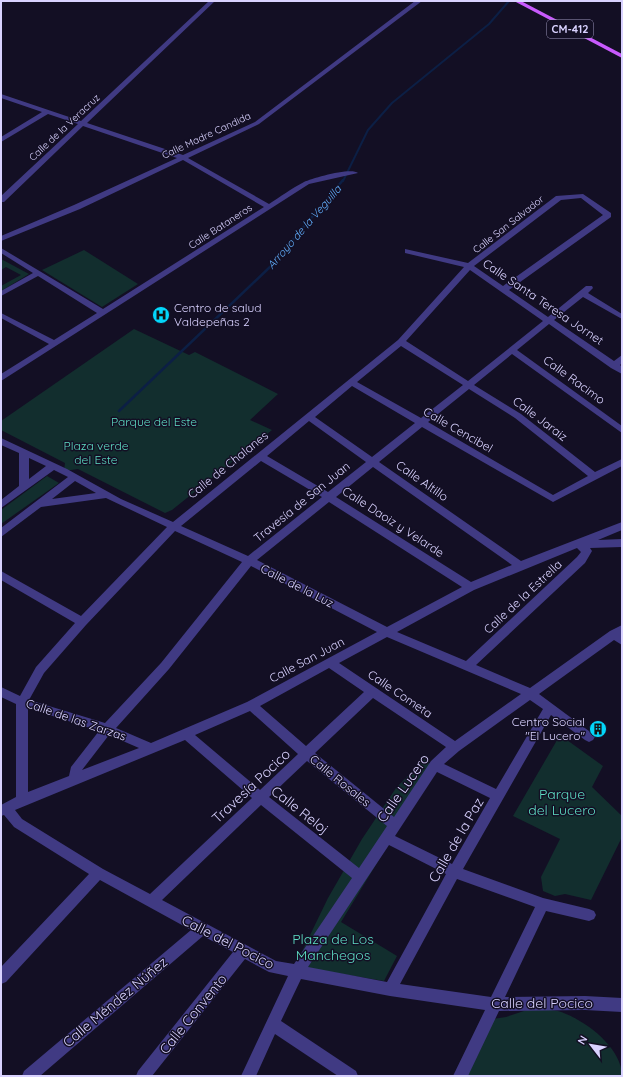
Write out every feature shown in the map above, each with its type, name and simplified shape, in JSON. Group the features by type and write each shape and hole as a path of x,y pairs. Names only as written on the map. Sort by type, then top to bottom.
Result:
{"main road":[{"name":"CM-412","path":"518,2 622,56"}],"street":[{"name":"Calle de la Veracruz","path":"1,200 212,1"},
{"name":"Calle Madre Candida","path":"1,239 77,207 257,123 419,1"},
{"path":"1,96 182,157 269,207"},
{"path":"1,140 48,111"},
{"name":"Calle Bataneros","path":"1,378 307,183 342,174 353,174"},
{"name":"Calle San Salvador","path":"408,251 469,266 558,198 583,196 608,215 503,290"},
{"path":"1,250 103,314"},
{"name":"Calle Santa Teresa Jornet","path":"469,266 622,371"},
{"name":"Calle de Chalanes","path":"22,702 40,670 82,622 173,527 401,342 469,266"},
{"path":"1,294 38,273"},
{"name":"Travesía de San Juan","path":"75,777 75,771 107,729 165,666 249,561 585,290 622,318"},
{"path":"2,317 55,344"},
{"name":"Calle Jaraiz","path":"401,342 518,416 594,476"},
{"name":"Calle Racimo","path":"511,350 622,430"},
{"path":"614,366 622,358"},
{"name":"Calle Cencibel","path":"351,382 553,499 594,476"},
{"name":"Calle Altillo","path":"309,417 519,565"},
{"name":"Calle de la Luz","path":"1,441 173,527 249,561 387,632 530,693 589,737"},
{"path":"24,452 24,488"},
{"name":"Calle Daoiz y Velarde","path":"260,456 329,497 470,587"},
{"path":"594,476 622,462"},
{"path":"1,505 53,466"},
{"path":"1,533 74,477"},
{"path":"39,504 107,495"},
{"name":"Calle San Juan","path":"4,810 22,800 75,777 186,734 251,705 470,587 519,565 580,544 622,526"},
{"path":"580,544 622,543"},
{"name":"Calle de la Estrella","path":"467,667 581,560 587,550 580,544"},
{"path":"1,575 19,587 82,622"},
{"name":"Calle Lucero","path":"248,1076 297,972 435,765 455,747 530,693 619,635"},
{"name":"Calle Cometa","path":"330,663 371,692 455,747"},
{"name":"Calle de las Zarzas","path":"1,692 22,702 107,729 151,748"},
{"name":"Travesía Pocico","path":"151,902 371,692"},
{"path":"22,702 22,800"},
{"name":"Calle Rosales","path":"251,705 307,754 395,825"},
{"name":"Calle de la Paz","path":"390,989 454,872 550,707"},
{"name":"Calle Reloj","path":"186,734 259,798 361,877"},
{"path":"435,765 498,796"},
{"name":"Calle del Pocico","path":"4,810 18,823 98,873 274,967 390,989 494,1004 585,1002 622,1005"},
{"path":"387,838 454,872 543,904 589,915"},
{"path":"1,977 98,873"},
{"path":"460,1076 543,904"},
{"name":"Calle Méndez Núñez","path":"29,1076 202,929"},
{"name":"Calle Convento","path":"143,1076 243,951"},
{"path":"272,1023 351,1076"}],"green space":[{"path":"84,250 138,284 102,307 42,270"},
{"path":"1,259 29,274 1,291 1,286 21,275 6,267 1,270"},
{"name":"Parque del Este","path":"134,329 189,355 195,352 278,394 250,420 272,430 172,510 165,513 78,469 64,471 65,463 1,430 1,421"},
{"path":"47,476 59,483 1,524 1,510"},
{"name":"Parque del Lucero","path":"560,735 603,766 592,787 622,816 622,837 591,900 565,894 555,896 543,891 541,877 560,839 513,816"},
{"name":"Plaza de Los Manchegos","path":"424,759 435,768 341,922 397,956 384,981 295,966 328,898 362,839 396,788"},
{"path":"530,1009 558,1011 579,1020 590,1027 609,1045 616,1055 622,1076 462,1076 486,1020 506,1017"}],"waterway":[{"name":"Arroyo de la Veguilla","path":"343,181 368,130 392,103 489,24 509,1"},
{"name":"Arroyo de la Veguilla","path":"119,411 271,266 343,180"}],"place":[{"name":"Centro de salud Valdepeñas 2","path":"161,315"},
{"name":"Centro Social \"El Lucero\"","path":"598,729"}],"park label":[{"name":"Plaza verde del Este","path":"96,453"}]}
